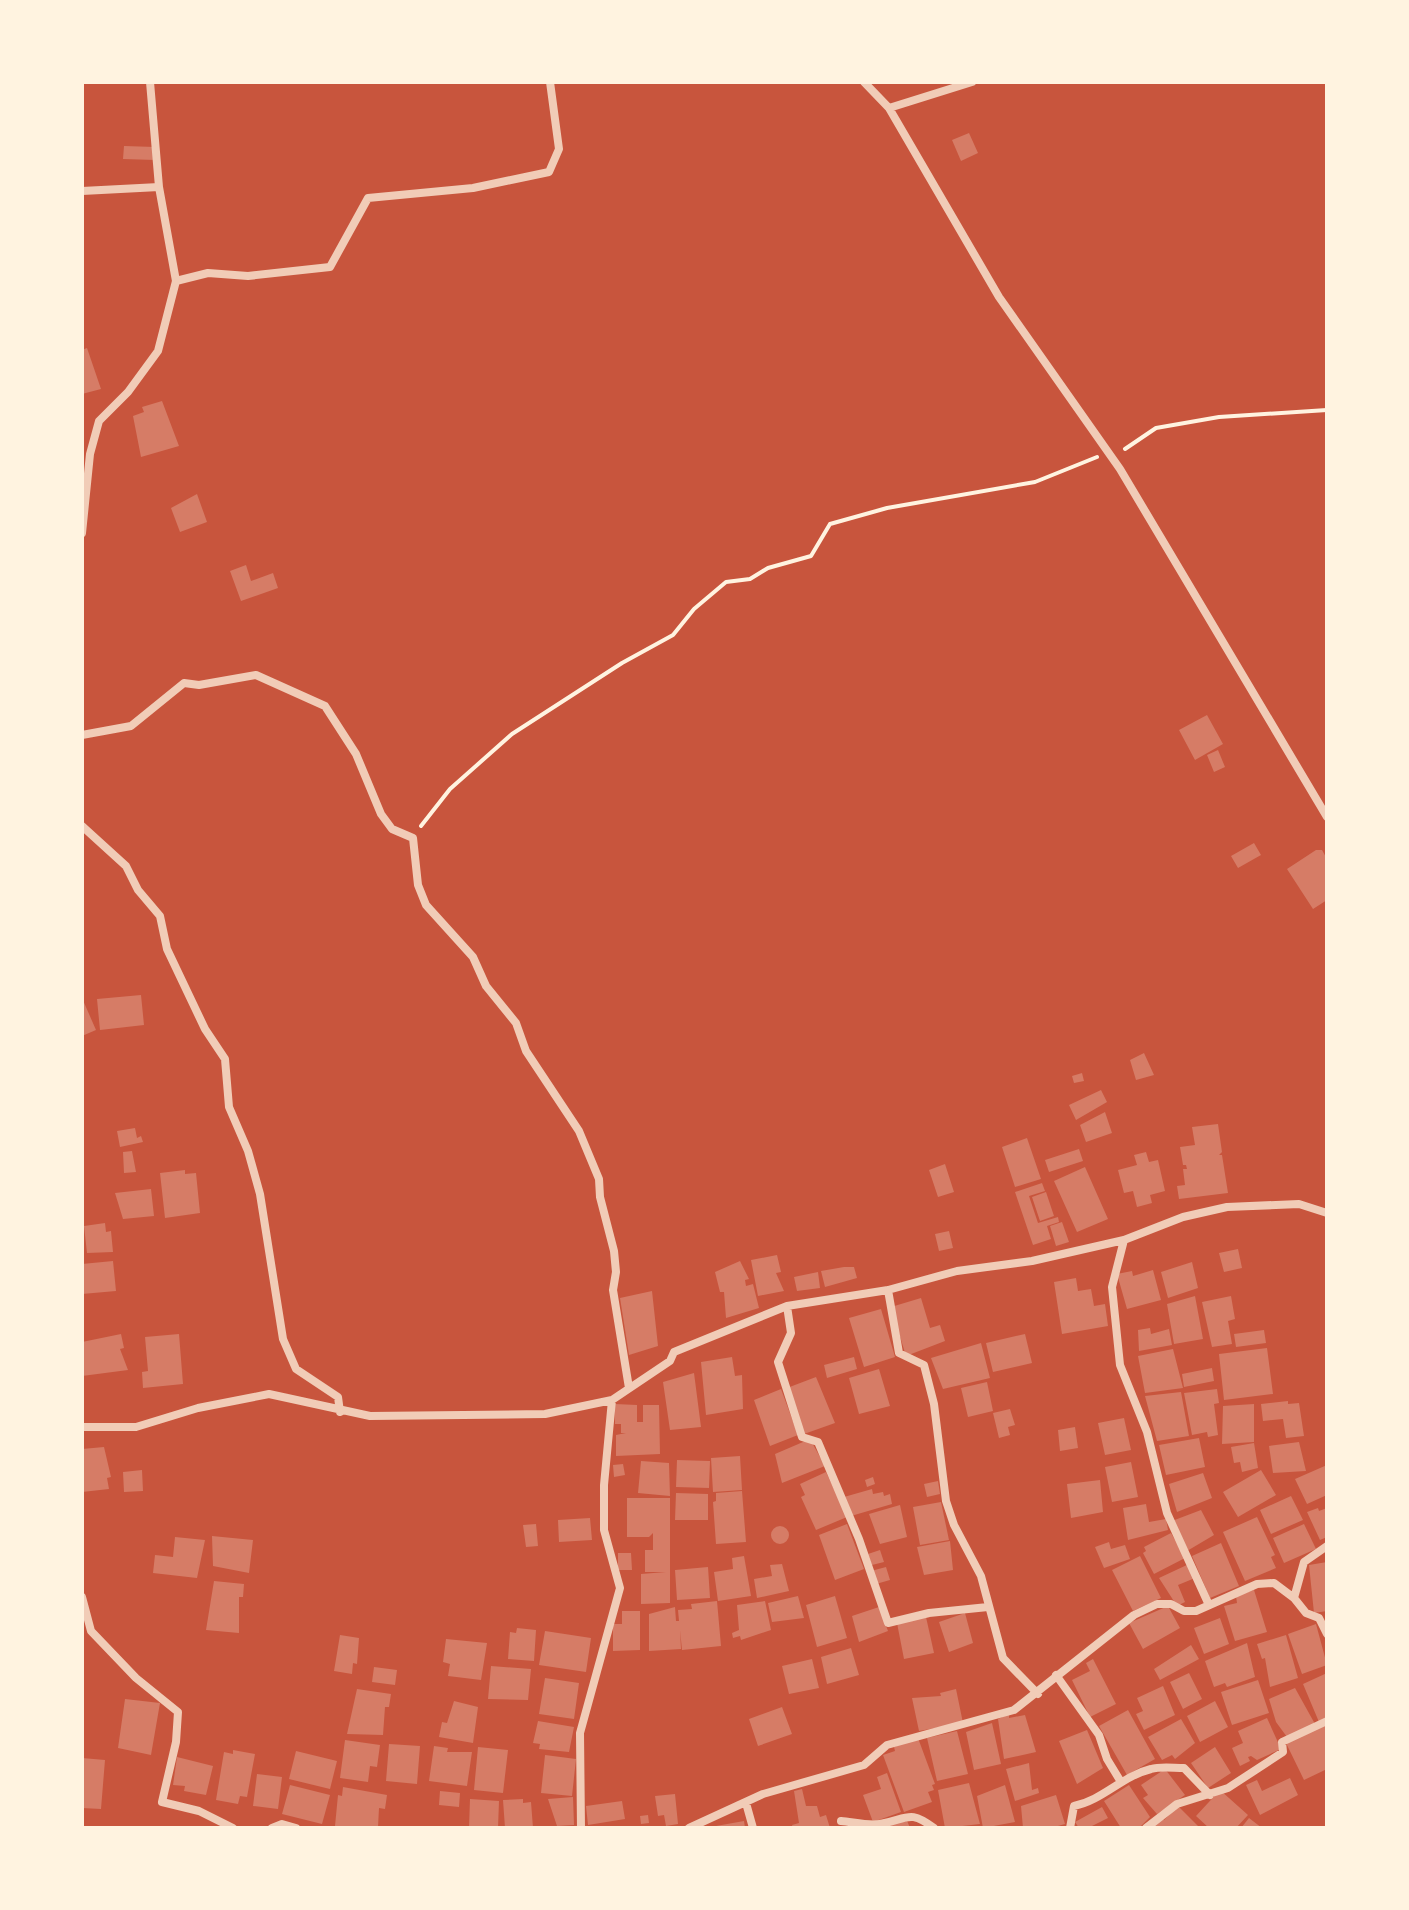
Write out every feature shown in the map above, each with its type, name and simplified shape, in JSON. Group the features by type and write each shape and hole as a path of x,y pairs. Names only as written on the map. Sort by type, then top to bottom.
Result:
{"street":[{"path":"82,533 90,454 99,421 128,392 158,351 176,281 159,187 150,82"},
{"path":"176,281 208,273 248,276 330,267 368,198 473,188 549,172 559,149 550,82"},
{"path":"864,82 889,108 999,297 1110,454 1231,650 1327,817"},
{"path":"889,108 972,82"},
{"path":"82,191 159,187"},
{"path":"82,735 131,726 184,683 199,685 256,675 325,706 356,754 381,814 392,829 413,838 418,885 426,905 473,957 486,986 516,1023 526,1051 579,1131 599,1179 600,1197 614,1251 613,1290 629,1388"},
{"path":"82,826 126,866 138,890 160,916 167,949 205,1029 225,1059 229,1107 248,1151 263,1209 283,1339 296,1369 338,1397 340,1412"},
{"path":"82,1427 136,1427 198,1408 269,1394 340,1412 370,1416 545,1414 612,1400 670,1361 674,1352 787,1306 888,1290 957,1271 1032,1261 1124,1240 1183,1217 1227,1207 1299,1204 1327,1213"},
{"path":"1124,1240 1112,1287 1120,1365 1147,1432 1167,1513 1209,1605"},
{"path":"888,1290 899,1353 924,1365 937,1418 946,1501 954,1525 981,1576 1003,1658 1038,1694"},
{"path":"787,1306 791,1333 778,1362 784,1388 802,1437 818,1442 859,1539 888,1623 929,1613 988,1607"},
{"path":"581,1828 580,1733 620,1588 604,1530 605,1470 612,1400"},
{"path":"1294,1598 1304,1562 1327,1546"},
{"path":"689,1828 763,1794 864,1765 887,1745 1014,1710 1134,1615 1157,1604 1171,1604 1184,1611 1196,1611 1257,1584 1274,1583 1294,1598 1306,1613 1319,1618 1327,1634"},
{"path":"82,1597 91,1631 136,1678 178,1712 176,1742 162,1802 199,1811 233,1828"},
{"path":"1056,1675 1099,1735 1107,1759 1121,1782"},
{"path":"1146,1828 1177,1804 1210,1795 1283,1752 1282,1742 1327,1721"},
{"path":"1070,1828 1074,1806 1090,1803 1121,1782 1152,1768 1184,1768 1210,1795"},
{"path":"746,1803 753,1828"},
{"path":"841,1821 878,1825 910,1815 919,1816 934,1828"},
{"path":"272,1828 282,1824 296,1828"}],"path":[{"path":"413,838 450,789 512,734 622,663 673,635 694,609 726,582 750,579 768,568 811,556 830,524 887,508 1035,482 1075,464 1122,450 1156,428 1219,417 1327,410"}],"building":[{"path":"969,133 978,153 961,161 952,140"},
{"path":"124,146 155,147 155,160 123,159"},
{"path":"87,348 101,389 82,394 82,350"},
{"path":"162,401 179,446 141,457 133,416 144,412 142,407"},
{"path":"197,494 207,522 180,532 171,508"},
{"path":"246,565 251,581 273,573 278,588 241,601 230,571"},
{"path":"1207,715 1223,744 1195,760 1179,730"},
{"path":"1218,750 1225,767 1214,772 1207,755"},
{"path":"1254,843 1261,855 1238,868 1231,856"},
{"path":"1316,850 1322,850 1327,859 1327,900 1313,909 1287,869"},
{"path":"141,995 144,1025 100,1030 97,999"},
{"path":"82,998 96,1030 82,1036"},
{"path":"1144,1053 1154,1075 1136,1080 1130,1060"},
{"path":"1082,1073 1084,1081 1074,1083 1072,1076"},
{"path":"1101,1090 1107,1102 1076,1120 1069,1105"},
{"path":"1105,1112 1112,1133 1086,1142 1080,1125"},
{"path":"1218,1124 1222,1152 1219,1155 1222,1155 1228,1193 1179,1199 1177,1186 1185,1185 1183,1169 1187,1169 1183,1165 1180,1147 1195,1145 1192,1127"},
{"path":"135,1128 137,1138 141,1136 143,1142 120,1147 117,1131"},
{"path":"1027,1138 1041,1179 1015,1187 1002,1147"},
{"path":"1079,1149 1083,1161 1049,1172 1045,1160"},
{"path":"132,1151 136,1172 124,1173 123,1152"},
{"path":"1146,1152 1149,1162 1158,1160 1165,1191 1150,1195 1152,1203 1137,1207 1133,1191 1124,1193 1118,1170 1137,1165 1134,1155"},
{"path":"945,1164 954,1192 938,1197 929,1170"},
{"path":"1085,1167 1108,1219 1077,1232 1054,1181"},
{"path":"185,1170 185,1174 196,1173 200,1213 165,1218 160,1173"},
{"path":"1042,1183 1045,1191 1029,1196 1038,1223 1058,1217 1059,1222 1047,1226 1051,1239 1033,1245 1015,1192"},
{"path":"151,1189 154,1216 123,1219 115,1193"},
{"path":"1046,1192 1054,1216 1040,1221 1032,1197"},
{"path":"1062,1222 1069,1242 1056,1246 1050,1226"},
{"path":"105,1223 106,1232 111,1231 113,1252 87,1253 84,1226"},
{"path":"949,1231 953,1248 939,1251 935,1234"},
{"path":"1238,1249 1242,1268 1224,1272 1219,1253"},
{"path":"777,1255 781,1272 776,1273 784,1291 758,1296 751,1260"},
{"path":"113,1261 116,1291 82,1294 82,1264"},
{"path":"740,1261 749,1279 745,1280 746,1286 753,1284 759,1308 726,1318 724,1292 720,1292 715,1272"},
{"path":"1192,1262 1198,1288 1168,1298 1161,1272"},
{"path":"854,1267 857,1278 825,1287 821,1271"},
{"path":"1153,1270 1161,1300 1127,1309 1117,1274 1132,1271 1133,1276"},
{"path":"818,1272 820,1288 797,1291 794,1277"},
{"path":"1076,1278 1078,1291 1091,1289 1094,1306 1105,1304 1108,1326 1062,1334 1054,1282"},
{"path":"652,1291 658,1346 629,1355 620,1298"},
{"path":"1195,1296 1203,1339 1174,1344 1167,1304"},
{"path":"1231,1296 1235,1319 1228,1321 1232,1344 1212,1347 1202,1302"},
{"path":"921,1298 930,1328 940,1325 945,1341 906,1356 891,1307"},
{"path":"881,1309 895,1357 864,1367 849,1318"},
{"path":"1150,1328 1151,1334 1169,1329 1172,1345 1139,1351 1138,1330"},
{"path":"1264,1330 1266,1343 1236,1347 1234,1334"},
{"path":"121,1334 124,1348 120,1349 128,1370 82,1376 82,1342"},
{"path":"179,1334 183,1384 143,1388 142,1372 148,1371 145,1337"},
{"path":"1025,1334 1032,1363 993,1372 986,1343"},
{"path":"981,1343 990,1378 943,1389 931,1358"},
{"path":"1267,1348 1273,1394 1224,1400 1219,1354"},
{"path":"1173,1349 1183,1388 1145,1393 1138,1356"},
{"path":"732,1357 735,1376 742,1375 743,1409 706,1415 701,1362"},
{"path":"854,1357 857,1369 827,1378 824,1365"},
{"path":"1212,1368 1214,1381 1184,1387 1182,1374"},
{"path":"879,1369 890,1406 859,1414 849,1378"},
{"path":"694,1373 701,1427 670,1430 663,1382"},
{"path":"816,1377 835,1423 804,1434 787,1388"},
{"path":"987,1382 993,1411 968,1417 961,1388"},
{"path":"781,1389 798,1435 770,1446 754,1400"},
{"path":"1217,1389 1219,1403 1214,1404 1218,1435 1208,1437 1207,1432 1192,1435 1184,1393"},
{"path":"1181,1392 1189,1436 1157,1441 1145,1396"},
{"path":"1288,1401 1288,1404 1299,1403 1304,1436 1286,1438 1283,1419 1263,1421 1261,1404"},
{"path":"615,1404 637,1405 637,1422 643,1422 643,1405 659,1405 660,1454 616,1456 616,1435 626,1433 621,1433 621,1424 615,1424"},
{"path":"1254,1404 1254,1442 1222,1444 1223,1406"},
{"path":"1010,1409 1015,1425 1008,1427 1010,1435 999,1438 993,1413"},
{"path":"1124,1418 1131,1450 1105,1455 1098,1423"},
{"path":"1075,1427 1078,1448 1060,1451 1058,1430"},
{"path":"1199,1438 1205,1467 1166,1475 1159,1445"},
{"path":"810,1439 825,1466 782,1483 775,1454"},
{"path":"1299,1442 1306,1471 1273,1473 1269,1446"},
{"path":"1254,1443 1258,1468 1242,1472 1240,1462 1234,1463 1231,1447"},
{"path":"104,1447 111,1477 107,1478 109,1489 82,1492 82,1449"},
{"path":"740,1456 742,1490 713,1492 711,1458"},
{"path":"677,1460 710,1461 709,1488 676,1487"},
{"path":"641,1461 669,1463 670,1496 638,1493"},
{"path":"1131,1462 1138,1497 1112,1502 1105,1467"},
{"path":"623,1464 625,1475 614,1477 613,1465"},
{"path":"1327,1465 1327,1495 1307,1504 1295,1479"},
{"path":"142,1470 143,1491 124,1492 123,1472"},
{"path":"1261,1470 1276,1495 1238,1517 1223,1492"},
{"path":"826,1472 847,1517 816,1530 801,1497 805,1495 800,1484"},
{"path":"1203,1473 1212,1498 1177,1512 1169,1484"},
{"path":"873,1477 875,1484 867,1487 865,1480"},
{"path":"1100,1480 1103,1512 1071,1518 1067,1484"},
{"path":"938,1481 940,1494 927,1497 924,1484"},
{"path":"872,1489 873,1494 890,1494 892,1504 851,1516 844,1497"},
{"path":"742,1491 746,1542 716,1544 713,1502 716,1501 716,1493"},
{"path":"676,1493 708,1494 708,1520 675,1520"},
{"path":"1291,1496 1303,1520 1271,1534 1260,1510"},
{"path":"627,1498 670,1498 670,1603 641,1604 641,1574 666,1572 645,1572 645,1550 653,1550 653,1533 649,1537 627,1537"},
{"path":"941,1502 949,1540 920,1545 913,1507"},
{"path":"1146,1504 1149,1522 1166,1519 1168,1530 1128,1540 1123,1508"},
{"path":"900,1505 907,1537 880,1544 869,1514"},
{"path":"1318,1508 1319,1511 1327,1508 1327,1537 1320,1540 1307,1512"},
{"path":"1201,1510 1214,1535 1187,1551 1172,1521"},
{"path":"1257,1517 1275,1555 1271,1557 1276,1568 1245,1581 1223,1532"},
{"path":"590,1518 592,1540 559,1542 558,1520"},
{"path":"536,1524 538,1546 526,1547 523,1525"},
{"path":"847,1524 864,1569 835,1580 819,1535"},
{"path":"1304,1524 1316,1549 1284,1563 1273,1538"},
{"path":"776,1526 784,1526 789,1535 787,1542 776,1544 771,1539 771,1531"},
{"path":"1171,1533 1185,1558 1154,1574 1143,1553 1146,1551 1144,1547"},
{"path":"212,1536 253,1540 249,1573 213,1566"},
{"path":"175,1537 205,1540 197,1578 153,1573 155,1555 173,1557"},
{"path":"950,1541 953,1570 924,1575 917,1547"},
{"path":"1109,1542 1111,1549 1125,1545 1130,1559 1104,1568 1095,1547"},
{"path":"1221,1543 1239,1586 1210,1598 1192,1556"},
{"path":"880,1550 884,1562 872,1565 868,1554"},
{"path":"618,1553 631,1553 632,1570 618,1570"},
{"path":"744,1556 751,1596 718,1601 714,1572 733,1569 732,1558"},
{"path":"1140,1556 1161,1598 1133,1611 1112,1570"},
{"path":"1327,1562 1327,1611 1314,1613 1309,1565"},
{"path":"782,1564 789,1591 757,1598 754,1579 772,1576 770,1565"},
{"path":"1189,1564 1195,1578 1178,1585 1185,1602 1177,1606 1159,1578"},
{"path":"708,1567 710,1598 677,1600 675,1570"},
{"path":"886,1567 890,1580 876,1584 871,1571"},
{"path":"214,1581 244,1584 243,1597 239,1597 239,1633 206,1630"},
{"path":"1254,1590 1267,1632 1235,1641 1224,1606 1237,1603 1236,1596"},
{"path":"798,1596 804,1618 772,1622 768,1603"},
{"path":"835,1596 847,1638 817,1647 806,1605"},
{"path":"717,1601 721,1646 682,1650 680,1630 681,1649 649,1651 649,1614 675,1607 676,1621 679,1621 678,1610 692,1609 691,1604"},
{"path":"765,1601 771,1630 741,1640 740,1636 733,1638 732,1633 739,1630 737,1605"},
{"path":"1168,1606 1180,1628 1143,1649 1129,1623"},
{"path":"879,1607 888,1631 859,1642 852,1616"},
{"path":"622,1611 640,1611 640,1650 613,1651 613,1624 622,1624"},
{"path":"965,1613 973,1643 949,1652 939,1622"},
{"path":"926,1617 934,1653 904,1659 897,1623"},
{"path":"1220,1618 1229,1644 1204,1654 1194,1628"},
{"path":"1316,1624 1327,1665 1302,1674 1288,1634"},
{"path":"517,1628 536,1630 534,1661 508,1659 510,1632 516,1633"},
{"path":"545,1631 591,1638 586,1672 539,1665"},
{"path":"340,1635 359,1638 357,1664 353,1663 352,1674 334,1671"},
{"path":"1286,1635 1298,1678 1270,1687 1265,1658 1262,1659 1257,1644"},
{"path":"446,1639 487,1643 481,1680 448,1676 450,1664 443,1662"},
{"path":"1247,1643 1255,1677 1227,1687 1225,1683 1214,1687 1205,1661"},
{"path":"1191,1645 1199,1659 1160,1680 1154,1669"},
{"path":"851,1648 859,1675 827,1684 821,1657"},
{"path":"812,1659 819,1688 789,1694 782,1666"},
{"path":"1093,1659 1116,1704 1090,1717 1072,1680 1090,1671 1086,1663"},
{"path":"491,1666 531,1669 528,1700 488,1699"},
{"path":"374,1667 397,1670 395,1685 372,1682"},
{"path":"1189,1673 1202,1699 1183,1709 1170,1682"},
{"path":"1327,1673 1327,1718 1319,1722 1303,1684"},
{"path":"545,1678 579,1683 574,1719 539,1714"},
{"path":"1258,1680 1269,1713 1232,1725 1221,1692"},
{"path":"1163,1686 1175,1715 1144,1730 1136,1714 1143,1711 1137,1698"},
{"path":"1295,1688 1315,1724 1287,1737 1276,1722 1269,1699"},
{"path":"357,1689 391,1694 389,1707 385,1707 383,1735 347,1734"},
{"path":"956,1689 963,1723 919,1731 912,1698 941,1696 940,1693"},
{"path":"125,1699 160,1703 151,1755 118,1748"},
{"path":"454,1701 478,1707 473,1743 439,1737 442,1722 447,1723"},
{"path":"1215,1701 1228,1727 1200,1742 1187,1716"},
{"path":"782,1707 792,1734 758,1746 749,1719"},
{"path":"1128,1710 1155,1759 1127,1775 1099,1726"},
{"path":"1009,1714 1009,1718 1025,1715 1036,1752 1004,1759 998,1719"},
{"path":"1267,1718 1281,1749 1257,1760 1248,1757 1250,1761 1240,1766 1232,1748 1243,1743 1238,1731"},
{"path":"1181,1719 1195,1743 1175,1759 1172,1755 1162,1760 1148,1737"},
{"path":"538,1721 574,1727 569,1752 539,1749 540,1744 533,1743"},
{"path":"992,1723 1001,1764 974,1770 966,1732"},
{"path":"1327,1724 1327,1769 1304,1780 1286,1743"},
{"path":"1087,1730 1103,1768 1077,1784 1059,1741"},
{"path":"957,1731 968,1774 937,1781 927,1738"},
{"path":"918,1738 935,1784 932,1785 934,1790 928,1792 932,1802 904,1812 883,1755"},
{"path":"345,1740 380,1745 377,1767 370,1766 368,1782 340,1778"},
{"path":"389,1744 420,1746 417,1784 386,1781"},
{"path":"434,1746 448,1748 447,1752 472,1752 467,1786 429,1781"},
{"path":"478,1747 508,1750 503,1793 474,1790"},
{"path":"1215,1747 1231,1773 1208,1788 1191,1763"},
{"path":"233,1750 255,1754 247,1797 240,1796 238,1804 216,1800 224,1752 233,1754"},
{"path":"296,1751 337,1761 330,1789 289,1779"},
{"path":"545,1755 576,1759 572,1796 541,1793"},
{"path":"177,1757 213,1766 206,1795 184,1791 185,1786 173,1785"},
{"path":"82,1758 105,1760 101,1809 82,1808"},
{"path":"1029,1763 1032,1790 1038,1788 1039,1793 1015,1801 1006,1769"},
{"path":"1165,1769 1185,1795 1157,1814 1143,1798 1148,1795 1141,1785"},
{"path":"887,1773 901,1812 873,1822 863,1795 881,1789 877,1777"},
{"path":"257,1774 282,1777 278,1809 253,1806"},
{"path":"1290,1778 1298,1795 1260,1815 1246,1785 1257,1780 1262,1791"},
{"path":"969,1783 980,1824 945,1828 938,1790"},
{"path":"290,1785 330,1795 322,1824 282,1814"},
{"path":"1005,1785 1015,1822 983,1828 977,1796"},
{"path":"1129,1785 1150,1817 1139,1828 1121,1828 1104,1801"},
{"path":"343,1787 387,1795 385,1809 379,1808 378,1827 335,1826 338,1795 342,1796"},
{"path":"802,1789 806,1806 817,1806 820,1817 826,1815 830,1828 793,1828 792,1825 799,1823 794,1791"},
{"path":"1220,1790 1248,1815 1236,1828 1209,1828 1196,1816"},
{"path":"440,1791 460,1793 459,1807 439,1805"},
{"path":"675,1794 678,1824 666,1826 664,1815 658,1816 655,1796"},
{"path":"1056,1795 1065,1824 1051,1828 1023,1828 1021,1806"},
{"path":"573,1797 574,1825 557,1826 548,1799"},
{"path":"470,1799 499,1801 498,1828 469,1828"},
{"path":"523,1799 523,1803 531,1802 533,1828 505,1828 503,1800"},
{"path":"622,1801 625,1819 588,1825 586,1806"},
{"path":"1178,1806 1198,1826 1151,1828 1162,1817 1164,1820"},
{"path":"1102,1807 1108,1818 1088,1828 1079,1828 1075,1822"},
{"path":"648,1815 649,1823 641,1824 640,1816"},
{"path":"906,1818 910,1828 879,1828"},
{"path":"1249,1818 1262,1828 1241,1828"},
{"path":"744,1821 745,1828 716,1828 716,1826"}]}
